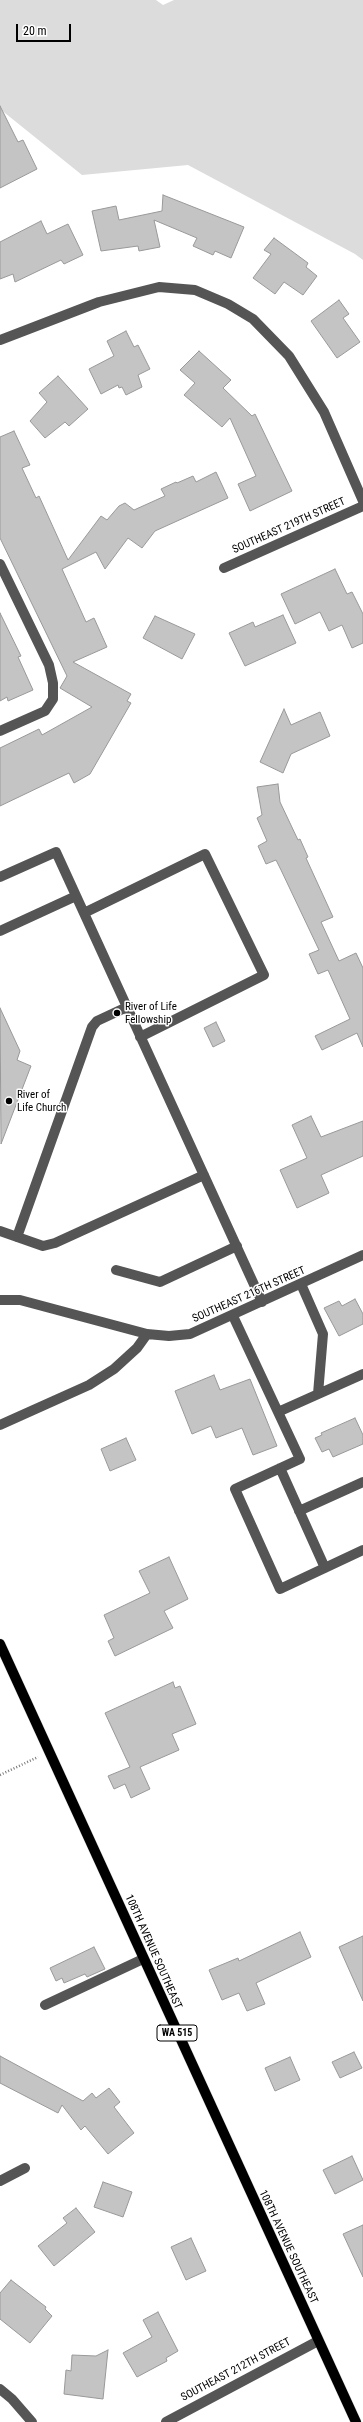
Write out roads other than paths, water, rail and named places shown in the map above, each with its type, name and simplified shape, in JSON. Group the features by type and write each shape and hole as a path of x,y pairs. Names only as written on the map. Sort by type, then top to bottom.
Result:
{"main road":[{"name":"108TH AVENUE SOUTHEAST","path":"0,1644 356,2422"}],"street":[{"path":"0,340 99,302 159,287 195,290 228,304 253,319 289,356 324,412 363,501"},
{"name":"SOUTHEAST 219TH STREET","path":"224,568 363,506"},
{"path":"0,564 48,665 53,683 52,699 44,711 0,731"},
{"path":"0,877 56,852 262,1302"},
{"path":"84,913 205,854 264,975 140,1036"},
{"path":"0,931 76,896"},
{"path":"17,1237 92,1027 97,1022 127,1007"},
{"path":"0,1230 43,1246 55,1243 204,1175"},
{"path":"116,1270 160,1282 237,1246"},
{"name":"SOUTHEAST 216TH STREET","path":"0,1300 20,1300 147,1334 169,1336 190,1334 233,1316 363,1255"},
{"path":"301,1284 324,1334 318,1394"},
{"path":"233,1316 300,1459 235,1489 280,1588 363,1550"},
{"path":"0,1425 89,1386 114,1369 136,1348 147,1334"},
{"path":"278,1412 363,1374"},
{"path":"280,1468 325,1568"},
{"path":"299,1511 363,1482"},
{"path":"45,2005 143,1959"},
{"path":"0,2181 25,2168"},
{"name":"SOUTHEAST 212TH STREET","path":"166,2422 318,2341"},
{"path":"0,2389 12,2399 32,2422"}],"place":[{"name":"River of Life Fellowship","path":"117,1013"},
{"name":"River of Life Church","path":"9,1101"}]}
